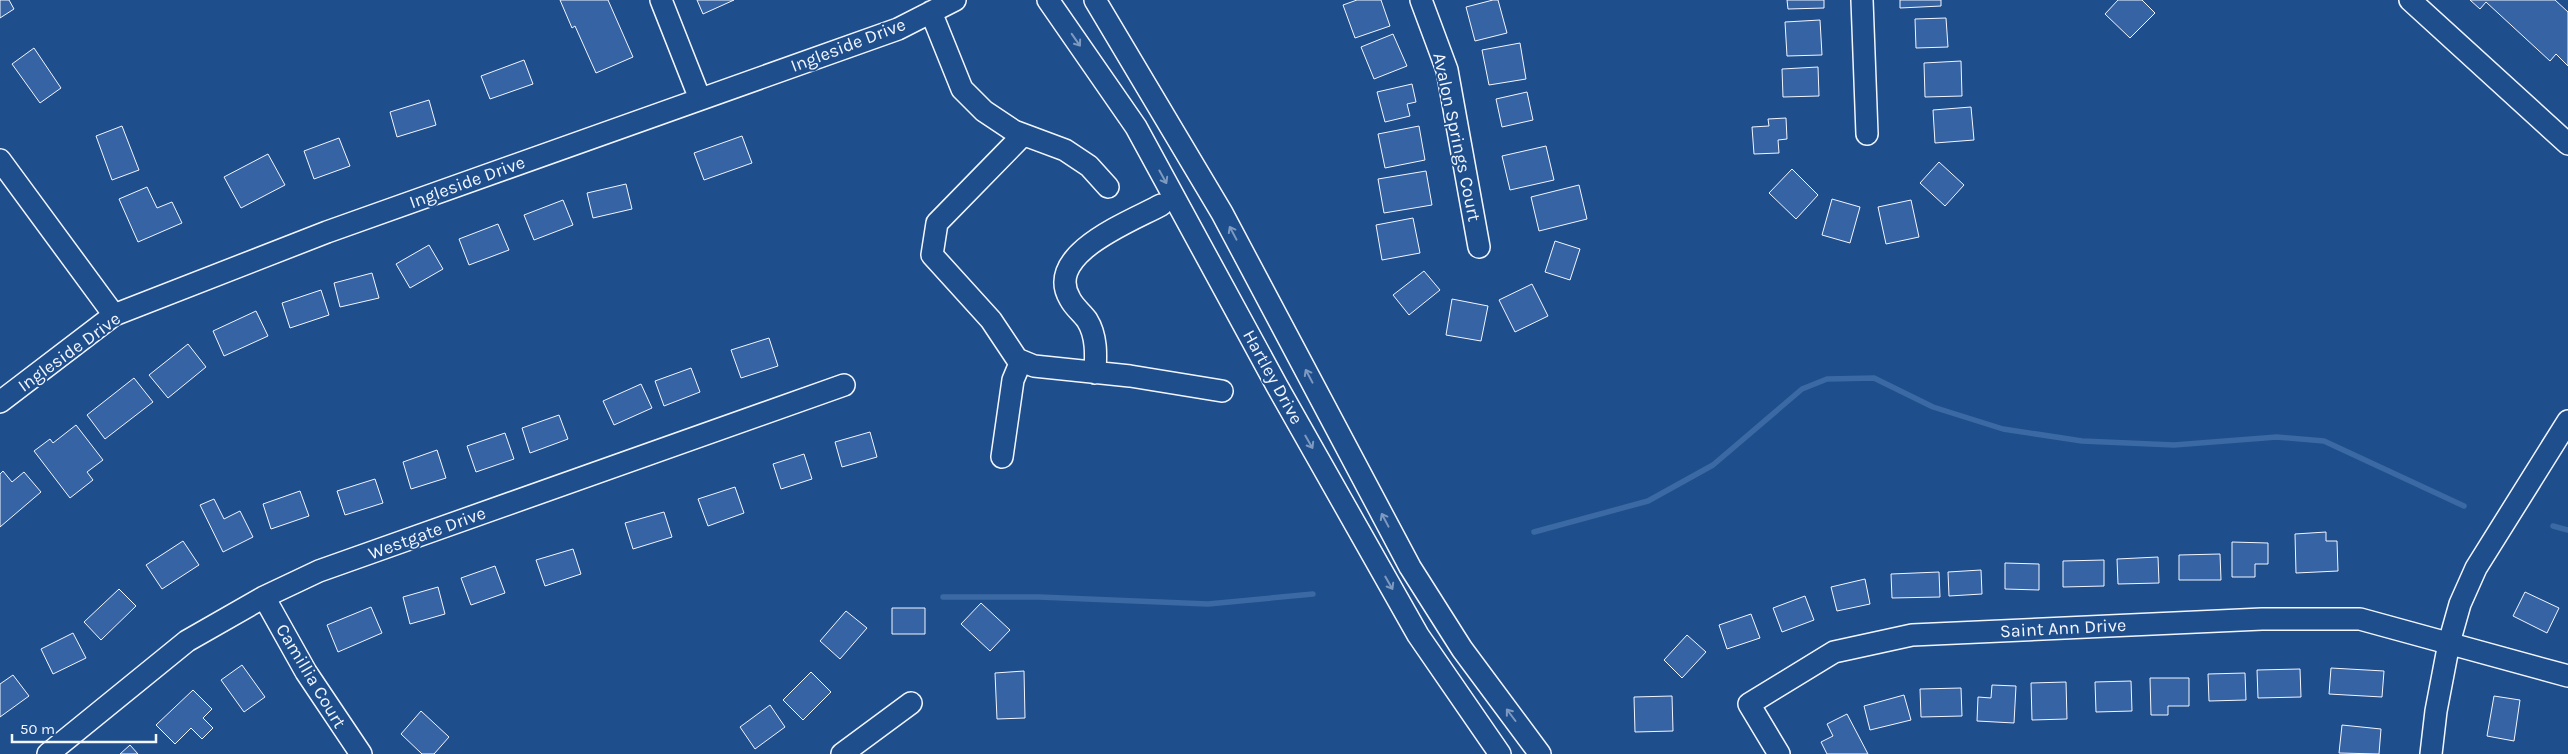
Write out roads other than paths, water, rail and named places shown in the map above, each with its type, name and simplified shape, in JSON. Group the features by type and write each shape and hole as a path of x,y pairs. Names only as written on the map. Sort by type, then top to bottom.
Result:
{"street":[{"path":"661,0 700,99"},
{"name":"Ingleside Drive","path":"0,402 114,315 326,232 898,29 955,0"},
{"name":"Hartley Drive","path":"1048,0 1136,127 1277,386 1418,635 1500,754"},
{"name":"Hartley Drive","path":"1095,0 1222,212 1410,567 1462,649 1540,754"},
{"name":"Avalon Springs Court","path":"1421,0 1446,70 1479,247"},
{"path":"1862,0 1867,134"},
{"path":"2410,0 2568,144"},
{"path":"931,12 962,90 984,111 1014,131 1065,150 1089,166 1108,187"},
{"path":"1023,135 937,223 932,254 991,320 1017,359 1034,366 1222,391"},
{"path":"0,160 114,315"},
{"path":"1095,373 1096,346 1088,322 1069,298 1064,279 1073,259 1084,247 1161,205"},
{"path":"1002,457 1014,380 1022,361"},
{"name":"Westgate Drive","path":"48,754 186,641 264,597 319,571 844,385"},
{"path":"2432,754 2436,711 2449,643 2460,604 2476,568 2568,421"},
{"name":"Camillia Court","path":"264,597 306,672 361,754"},
{"name":"Saint Ann Drive","path":"1779,754 1749,704 1834,652 1912,634 2262,619 2360,619 2449,643"},
{"path":"2449,643 2568,676"},
{"path":"842,754 911,703"}],"waterway":[{"path":"1534,532 1648,501 1713,465 1802,389 1827,379 1874,378 1933,407 2003,429 2082,441 2174,445 2277,437 2324,441 2464,506"},
{"path":"2553,526 2568,530"},
{"path":"943,597 1039,597 1208,604 1313,594"}]}
